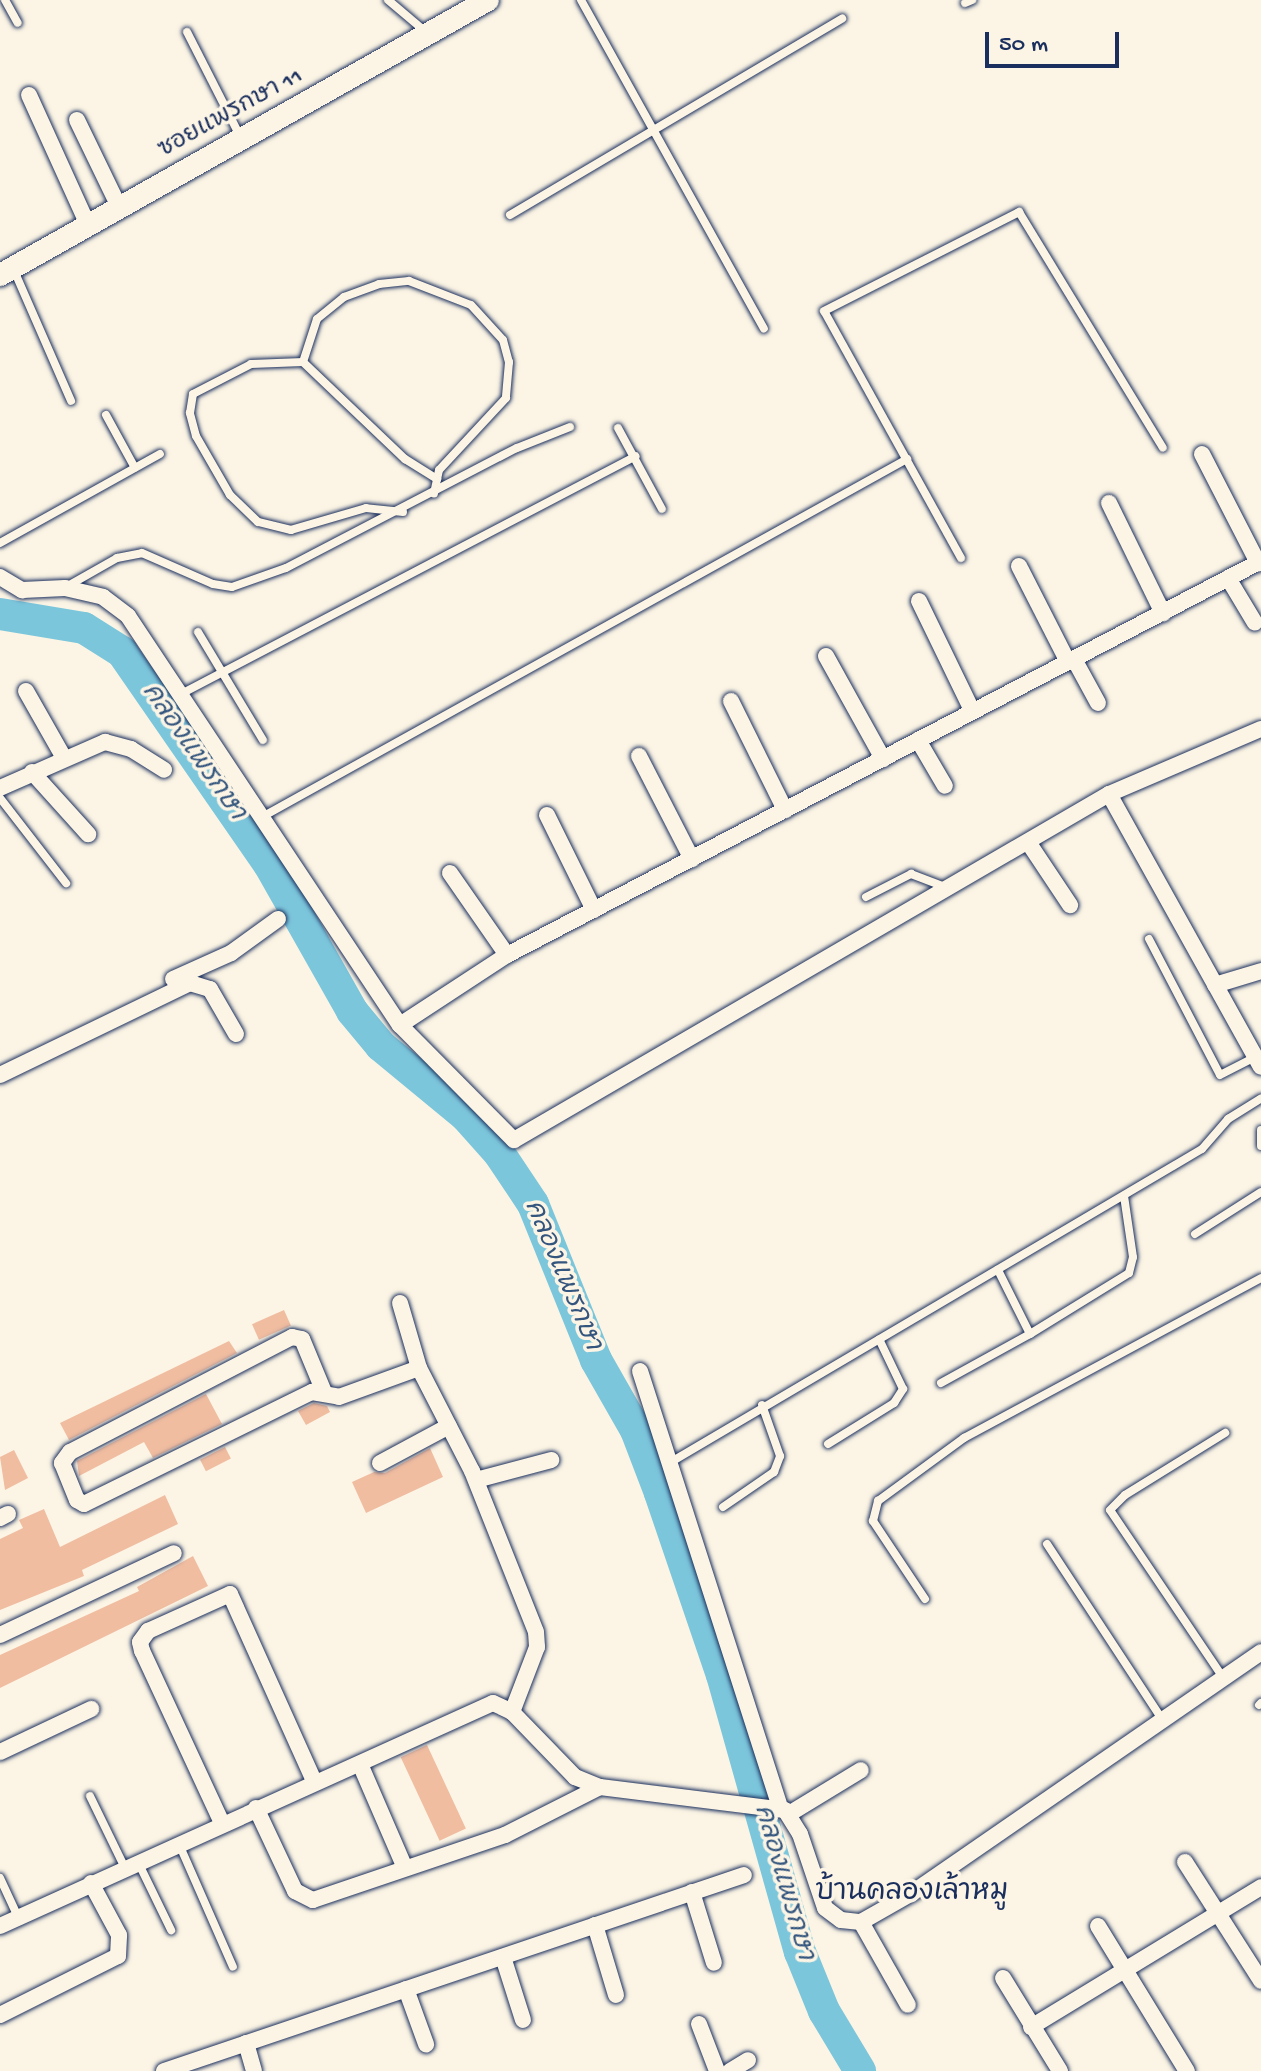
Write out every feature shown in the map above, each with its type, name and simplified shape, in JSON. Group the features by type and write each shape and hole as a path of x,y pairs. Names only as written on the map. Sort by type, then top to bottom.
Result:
{"street":[{"name":"ซอยแพรกษา 11","path":"6,271 488,0"},
{"path":"29,95 88,225"},
{"path":"77,120 119,207"},
{"path":"400,1025 507,955 1260,562 1202,454"},
{"path":"1109,503 1163,613"},
{"path":"1019,566 1071,661 1098,703"},
{"path":"0,577 22,590 65,588 117,605 400,1025 509,1136 521,1140 1109,794 1261,729"},
{"path":"1228,578 1255,623"},
{"path":"919,601 973,712"},
{"path":"826,656 883,759"},
{"path":"26,691 64,758"},
{"path":"731,701 785,810"},
{"path":"918,740 945,786"},
{"path":"0,788 105,742 131,749 164,770"},
{"path":"639,756 692,859"},
{"path":"32,772 88,834"},
{"path":"1109,794 1258,1062"},
{"path":"547,815 594,910"},
{"path":"1028,842 1070,905"},
{"path":"450,873 507,955"},
{"path":"142,1005 156,987 231,953 278,919"},
{"path":"1215,985 1261,971"},
{"path":"0,1075 142,1005 199,984 214,993 236,1034"},
{"path":"400,1303 419,1368 476,1480 536,1632 537,1647 512,1712"},
{"path":"324,1392 302,1339 292,1337 70,1452 62,1463 77,1500 84,1504 299,1398 324,1392 339,1397 419,1368"},
{"path":"640,1371 671,1462 703,1578 730,1643 780,1810 825,1908 841,1920 861,1922 912,1893 1222,1676 1261,1652"},
{"path":"380,1463 449,1426"},
{"path":"476,1480 551,1460"},
{"path":"0,1635 174,1553"},
{"path":"222,1823 142,1651 140,1642 148,1631 230,1594 314,1781"},
{"path":"0,1926 314,1781 360,1764 493,1703 512,1712 562,1766 600,1787 780,1810 861,1770"},
{"path":"0,1752 91,1709"},
{"path":"360,1764 405,1868"},
{"path":"256,1808 295,1891 306,1900 519,1829 600,1787"},
{"path":"1185,1862 1261,1981"},
{"path":"164,2071 744,1875"},
{"path":"0,2015 118,1956 119,1935 91,1883"},
{"path":"1031,2027 1261,1887"},
{"path":"692,1892 714,1963"},
{"path":"861,1922 908,2005"},
{"path":"595,1925 616,1995"},
{"path":"1098,1926 1187,2071"},
{"path":"503,1957 523,2020"},
{"path":"1003,1978 1055,2069"},
{"path":"406,1989 426,2044"},
{"path":"699,2024 717,2071"},
{"path":"246,2043 254,2071"},
{"path":"730,2071 748,2060"}],"lane":[{"path":"5,0 18,23"},
{"path":"388,0 428,34"},
{"path":"581,0 764,329"},
{"path":"510,215 842,19"},
{"path":"187,32 241,138"},
{"path":"961,558 824,311 1019,212 1163,448"},
{"path":"6,271 71,401"},
{"path":"303,362 317,319 344,297 379,284 418,283 471,305 503,340 509,362 506,398 448,459 437,479 434,493"},
{"path":"403,512 366,508 291,530 258,522 230,495 196,436 190,413 193,394 251,364 303,362 381,435 437,479"},
{"path":"106,415 135,468"},
{"path":"65,588 117,558 142,553 213,584 232,587 286,568 570,427"},
{"path":"618,428 636,456 662,509"},
{"path":"0,543 160,454"},
{"path":"180,695 636,456"},
{"path":"261,817 907,459"},
{"path":"198,632 263,740"},
{"path":"0,798 66,883"},
{"path":"866,897 911,874 949,889"},
{"path":"1149,939 1220,1075 1258,1062"},
{"path":"671,1462 762,1405 1202,1149 1228,1119 1261,1098"},
{"path":"1261,1130 1261,1146"},
{"path":"1195,1234 1261,1192"},
{"path":"941,1383 1030,1334 1129,1273 1133,1257 1124,1196"},
{"path":"998,1270 1030,1334"},
{"path":"925,1599 873,1521 878,1501 964,1438 1261,1278"},
{"path":"828,1444 894,1403 903,1389 879,1339"},
{"path":"723,1507 774,1472 777,1443 762,1405"},
{"path":"1222,1676 1110,1510 1125,1495 1225,1433"},
{"path":"1047,1544 1162,1719"},
{"path":"90,1796 171,1930"},
{"path":"179,1844 233,1967"},
{"path":"0,1878 18,1917"}],"building":[{"path":"284,1310 291,1326 259,1340 252,1324"},
{"path":"229,1341 237,1353 69,1440 60,1423"},
{"path":"206,1394 222,1424 153,1458 144,1442 79,1476 77,1461"},
{"path":"314,1403 327,1406 330,1412 306,1425 298,1411"},
{"path":"225,1447 231,1459 206,1471 200,1460"},
{"path":"430,1448 443,1477 366,1513 352,1482 374,1472 385,1473"},
{"path":"14,1450 28,1478 5,1490 0,1457"},
{"path":"165,1495 178,1524 82,1570 84,1576 0,1610 0,1539 23,1528 19,1520 44,1509 60,1547"},
{"path":"193,1556 208,1586 0,1688 0,1655 139,1591 137,1587"},
{"path":"427,1745 466,1828 440,1841 401,1757"}],"waterway":[{"name":"คลองแพรกษา","path":"0,614 84,628 122,652 269,864 352,1011 381,1046 466,1116 499,1153 533,1204 596,1360 636,1430 660,1493 722,1675 800,1952 824,2011 860,2071"}],"district":[{"name":"บ้านคลองเล้าหมู","path":"912,1894"}]}
